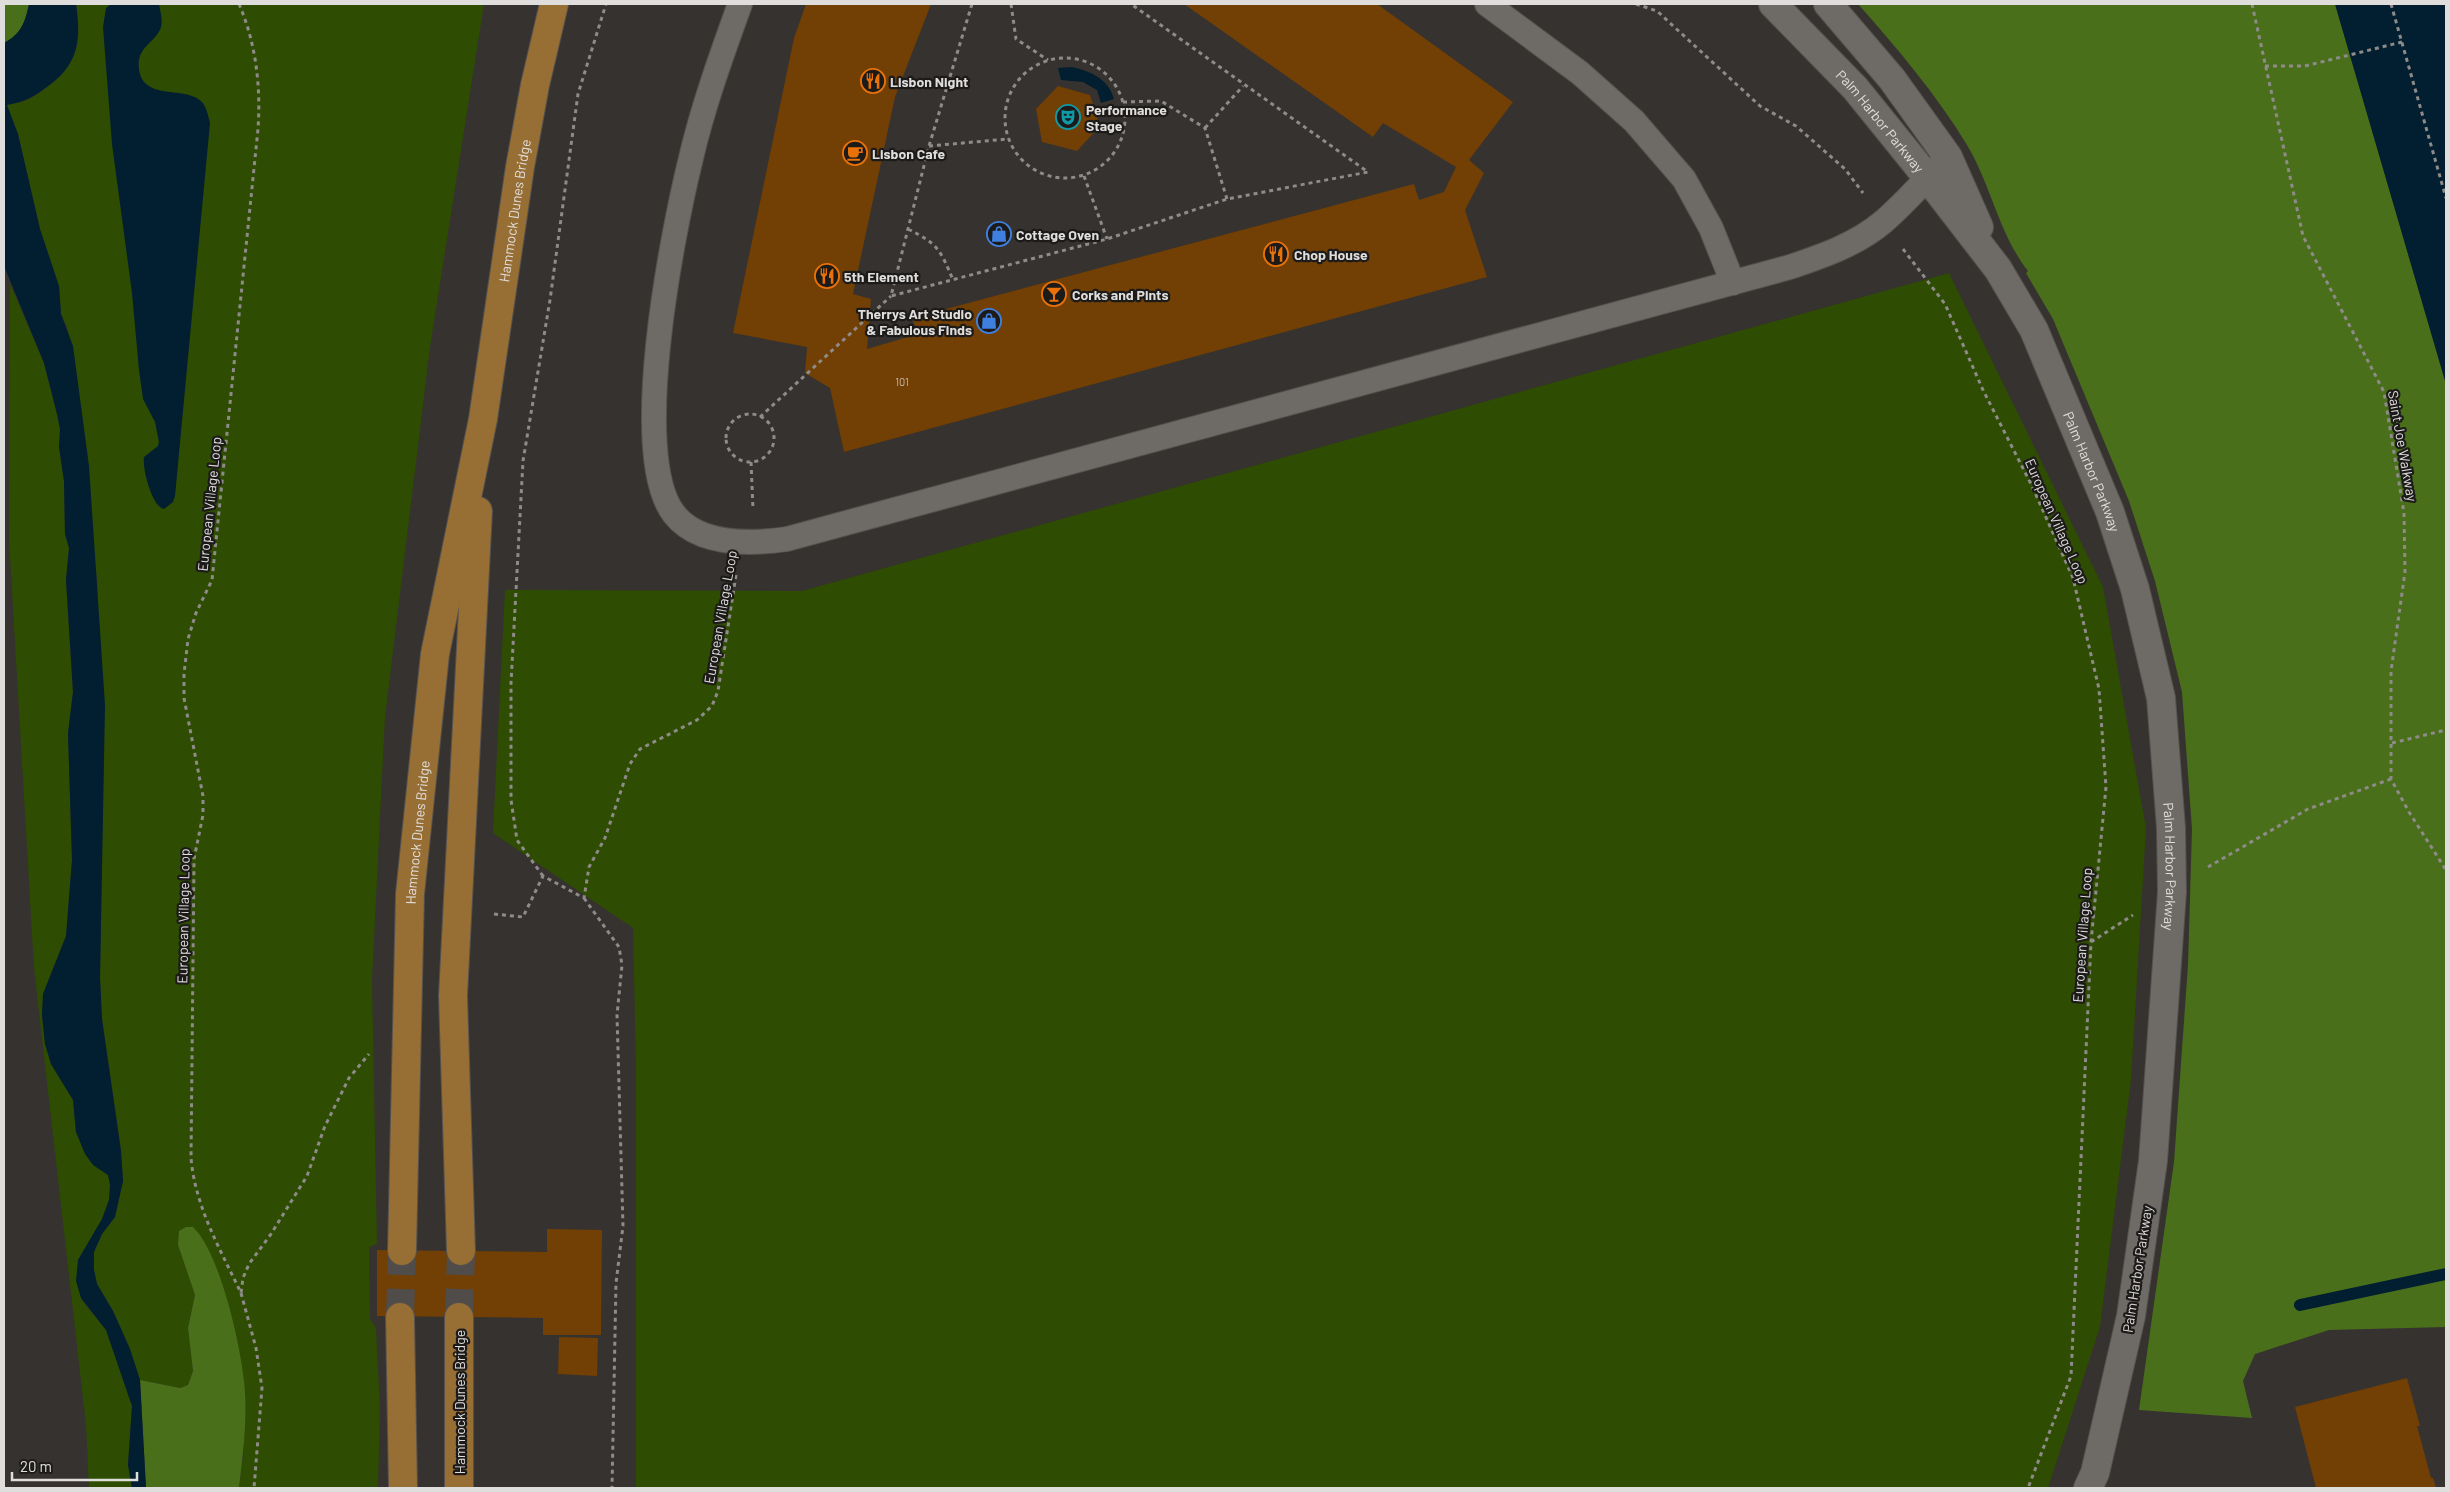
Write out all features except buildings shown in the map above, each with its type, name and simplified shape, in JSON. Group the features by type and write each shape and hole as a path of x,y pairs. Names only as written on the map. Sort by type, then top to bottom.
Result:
{"main road":[{"name":"Hammock Dunes Bridge","path":"402,1251 410,894 435,654 483,419 517,186 534,85 554,4"},
{"name":"Hammock Dunes Bridge","path":"461,1251 453,996 483,419"},
{"path":"400,1317 402,1488"},
{"name":"Hammock Dunes Bridge","path":"459,1317 459,1488"}],"street":[{"name":"Palm Harbor Parkway","path":"1773,4 1855,88 1928,177 1998,269"},
{"name":"Palm Harbor Parkway","path":"1828,4 1892,79 1948,157 1998,269 2034,330 2110,512 2135,589 2161,698 2171,828 2172,892 2153,1161 2131,1316 2095,1473 2088,1488"}],"lane":[{"path":"740,4 689,166 661,319 654,414 659,480 669,507 675,516 684,524 710,536 745,542 787,539 1732,283 1820,257 1847,245 1884,222 1948,157"},
{"path":"1487,4 1580,73 1634,121 1684,179 1711,228 1732,283"}],"path":[{"name":"European Village Loop","path":"239,4 245,18 258,78 260,104 212,580 196,613 188,639 184,698 204,796 203,814 194,858 191,1158 193,1183 203,1212 241,1293 256,1348 262,1388 254,1488"},
{"path":"606,4 578,94 550,300 523,462 511,683 511,800 517,840 543,876 584,898 619,948 622,965 617,1015 624,1226 616,1283 612,1488"},
{"path":"891,296 929,146 972,4"},
{"path":"1011,4 1016,39 1049,60"},
{"path":"760,417 891,296 1107,239 1227,199 1368,172 1243,86 1130,4"},
{"name":"European Village Loop","path":"1636,4 1657,11 1760,106 1796,126 1845,169 1945,304 1983,390 2032,486 2073,578 2099,689 2106,787 2091,942 2071,1376 2028,1488"},
{"name":"Saint Joe Walkway","path":"2252,4 2303,236 2384,392 2404,513 2405,572 2391,672 2391,779"},
{"path":"2391,4 2446,198"},
{"path":"2265,66 2306,66 2402,42"},
{"path":"1067,58 1086,62 1102,71 1116,85 1124,102 1126,120 1122,138 1114,154 1101,168 1084,176 1066,179 1048,176 1039,172 1017,156 1008,139 1004,123 1005,106 1011,91 1020,77 1033,67 1049,60 1067,58"},
{"path":"1205,128 1243,86"},
{"path":"1124,102 1161,101 1205,128 1227,199"},
{"path":"929,146 1008,139"},
{"path":"1084,176 1107,239"},
{"path":"908,228 931,241 942,254 953,280"},
{"path":"745,414 760,417 772,427 773,443 765,456 750,462 736,458 730,452 726,437 727,428 731,422 745,414"},
{"name":"European Village Loop","path":"584,898 589,867 605,838 622,782 630,764 640,749 696,720 712,706 718,691 736,575 753,514 750,462"},
{"path":"2392,743 2446,730"},
{"path":"2091,942 2172,892 2213,864 2308,809 2391,779 2409,812 2446,870"},
{"path":"490,914 523,917 543,876"},
{"name":"European Village Loop","path":"241,1293 243,1278 249,1264 271,1234 307,1176 325,1126 349,1078 362,1061 407,1016"}],"green space":[{"path":"4,4 29,4 26,17 18,32 4,43"},
{"path":"76,4 484,4 430,347 385,717 372,980 377,1244 369,1247 370,1319 376,1328 380,1409 378,1488 239,1488 244,1449 244,1382 234,1330 178,1245 195,1295 188,1328 193,1371 188,1385 180,1388 140,1380 130,1349 113,1311 97,1284 94,1270 94,1252 102,1234 115,1217 123,1181 121,1151 102,1019 100,978 103,777 97,578 67,327 61,314 59,286 40,229 18,134 6,104 22,102 31,98 45,89 65,71 71,62 78,42"},
{"path":"1858,4 2335,4 2446,384 2446,1327 2329,1330 2255,1354 2243,1381 2252,1418 2139,1410 2174,1162 2188,965 2192,829 2182,692 2155,581 2129,501 2053,319 2026,273 2028,271 2018,257 2002,225 1975,160 1955,126 1929,90"},
{"path":"1949,273 2103,587 2146,828 2131,1080 2100,1327 2048,1488 636,1488 636,1068 633,928 493,833 505,590 802,591"},
{"path":"10,284 44,363 57,414 64,481 65,534 69,548 66,580 73,692 68,733 72,860 66,936 43,994 42,1015 45,1044 51,1064 73,1100 76,1132 102,1170 108,1175 111,1185 109,1200 102,1219 78,1260 81,1299 106,1330 132,1406 128,1465 132,1488 89,1488 86,1425 34,968 9,540"},
{"path":"186,1227 193,1227 212,1257 227,1300 238,1345 244,1381 245,1408 245,1435 239,1488 146,1488 140,1380 180,1388 188,1385 193,1371 188,1328 195,1295 178,1245 179,1231"}],"water":[{"path":"29,4 76,4 78,17 76,50 66,69 58,78 38,93 24,101 7,105 18,134 40,229 59,286 61,314 73,346 89,466 105,705 100,978 102,1019 121,1151 123,1181 115,1217 102,1234 94,1252 94,1270 97,1284 113,1311 130,1349 140,1380 146,1488 132,1488 128,1465 132,1406 106,1330 81,1298 76,1281 78,1260 102,1219 109,1200 110,1185 108,1175 93,1165 85,1154 76,1132 73,1100 51,1064 45,1044 42,1015 43,994 66,936 72,860 68,733 73,692 66,580 69,548 65,534 64,481 59,447 60,429 44,363 4,266 4,43 18,32 26,17"},
{"path":"111,4 159,4 162,18 161,27 140,55 139,69 142,79 148,86 156,89 195,97 204,104 210,123 175,496 173,502 164,509 160,507 152,495 146,478 144,462 144,457 158,446 159,442 155,422 143,399 132,293 112,144 103,27 106,8"},
{"path":"2335,4 2446,4 2446,384"},
{"path":"1072,67 1098,77 1108,86 1114,99 1101,103 1097,90 1083,82 1061,80 1058,68"}],"waterway":[{"path":"2300,1305 2446,1274"}],"tunnel":[{"path":"400,1317 402,1251"},
{"path":"459,1317 461,1251"}],"place":[{"name":"Lisbon Night","path":"873,81"},
{"name":"Performance Stage","path":"1068,117"},
{"name":"Lisbon Cafe","path":"855,153"},
{"name":"Cottage Oven","path":"999,234"},
{"name":"Chop House","path":"1276,254"},
{"name":"5th Element","path":"827,276"},
{"name":"Corks and Pints","path":"1054,294"},
{"name":"Therrys Art Studio & Fabulous Finds","path":"989,321"}]}
